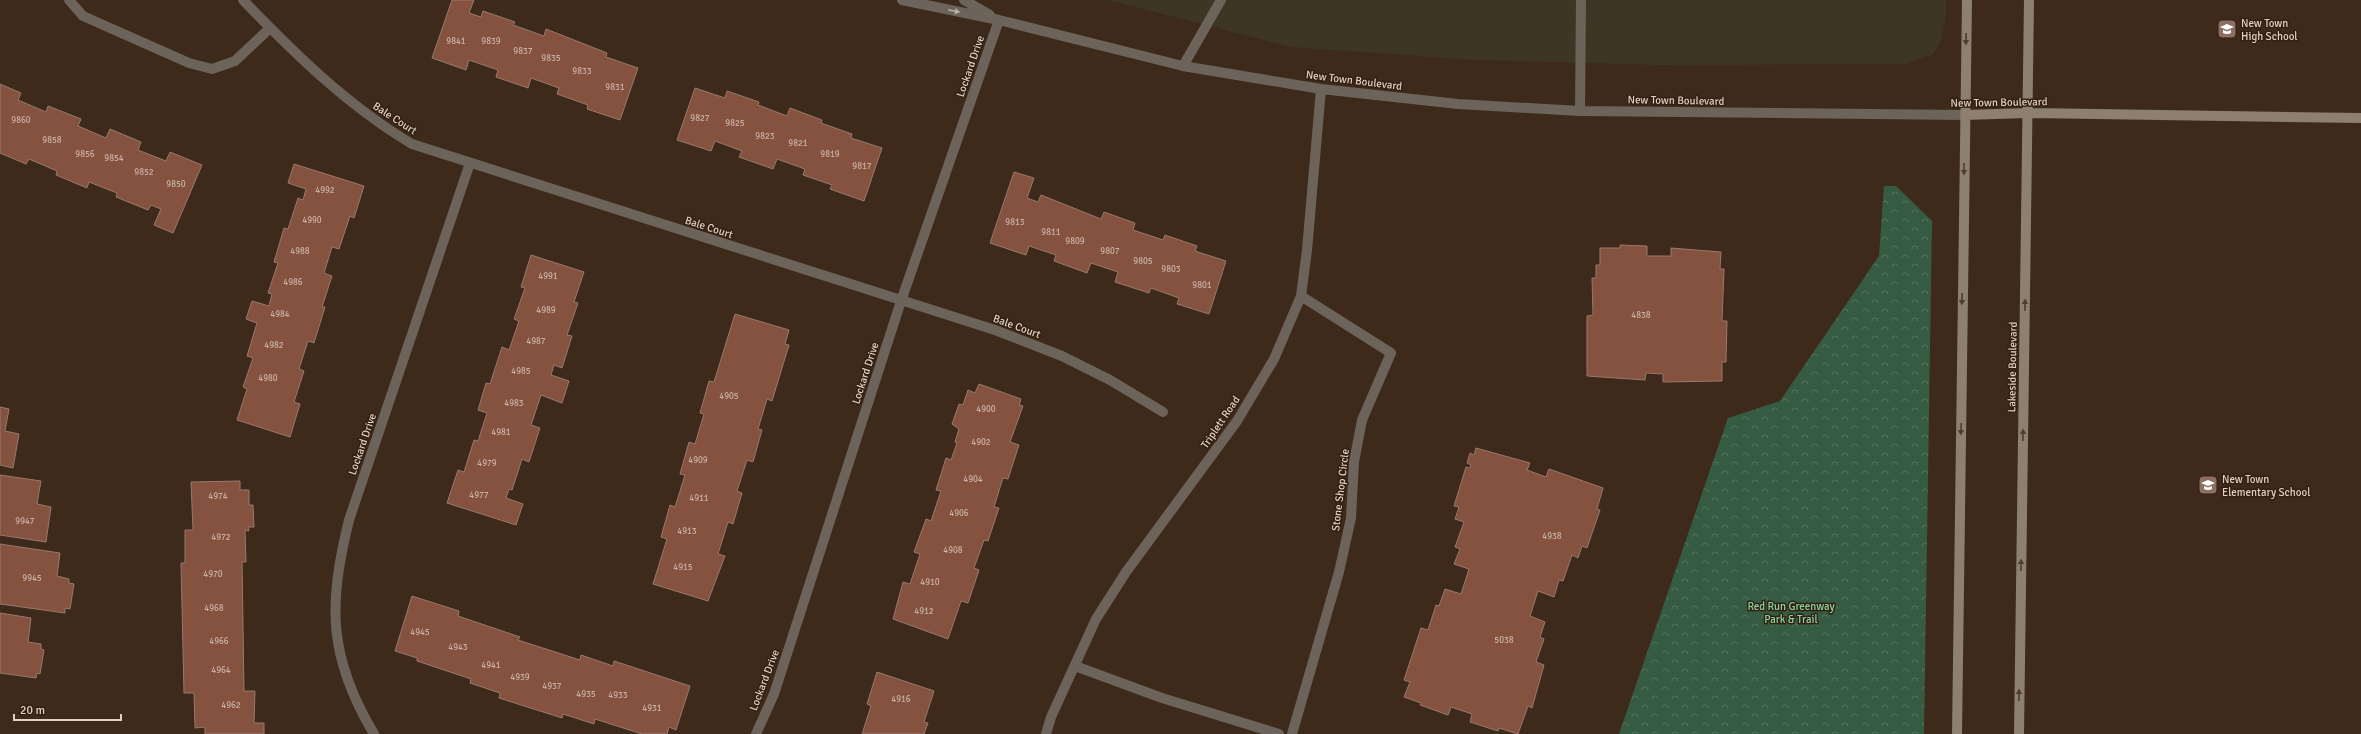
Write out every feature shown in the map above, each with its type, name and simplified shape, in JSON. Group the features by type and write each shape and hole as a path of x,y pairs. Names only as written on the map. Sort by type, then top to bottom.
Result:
{"main road":[{"path":"1957,734 1967,0"},
{"name":"Lakeside Boulevard","path":"2019,734 2029,0"},
{"name":"New Town Boulevard","path":"1965,115 2027,113 2361,118"}],"street":[{"path":"69,0 83,16 189,63 212,69 235,61 270,28"},
{"name":"Bale Court","path":"243,0 270,28 345,97 380,124 412,144 995,330 1062,356 1110,380 1163,412"},
{"name":"New Town Boulevard","path":"902,0 998,20 1183,66 1321,89 1458,104 1580,111 1965,115"},
{"name":"New Town Boulevard","path":"964,0 998,20"},
{"path":"1183,66 1221,0"},
{"path":"1580,111 1581,0"},
{"name":"Lockard Drive","path":"756,734 774,694 901,301 998,20"},
{"name":"Triplett Road","path":"1046,734 1051,717 1096,619 1126,572 1237,421 1274,360 1301,296 1307,250 1321,89"},
{"name":"Lockard Drive","path":"374,734 356,704 339,658 335,612 338,564 349,520 470,163"},
{"name":"Stone Shop Circle","path":"1292,734 1339,572 1351,518 1354,462 1362,420 1391,353 1301,296"},
{"path":"1075,666 1162,698 1279,734"}],"shaded area":[{"path":"1108,0 1946,0 1946,15 1941,41 1933,54 1907,64 1660,65 1476,60 1292,47"}],"green space":[{"name":"Red Run Greenway Park & Trail","path":"1884,186 1896,186 1932,221 1924,734 1619,734 1728,418 1780,401 1879,256"}],"building":[{"path":"452,0 474,0 469,13 481,17 483,11 515,22 513,25 544,36 546,29 607,53 606,57 638,68 620,120 587,109 588,105 557,94 559,88 531,78 528,88 496,77 498,70 469,60 466,70 432,58"},
{"path":"0,84 21,93 18,100 46,112 48,106 81,119 78,126 106,138 110,129 141,142 138,150 166,161 170,152 202,165 173,233 154,225 161,209 151,205 148,210 116,197 117,193 89,182 87,188 56,175 57,171 29,159 26,164 0,153"},
{"path":"695,88 725,98 727,91 759,102 758,105 787,116 790,108 822,120 821,123 852,134 851,138 882,148 864,201 830,189 832,185 803,175 805,169 777,159 773,169 739,157 742,151 715,141 711,151 677,140"},
{"path":"294,164 364,186 354,218 350,216 339,249 332,247 324,273 332,276 322,307 325,307 314,343 308,341 299,369 304,371 294,402 300,404 290,437 237,420 247,389 243,387 253,358 247,356 257,323 246,319 252,301 269,306 272,294 268,293 278,263 274,262 284,228 288,229 298,198 303,200 306,189 288,183"},
{"path":"1014,172 1034,178 1027,198 1038,202 1041,195 1101,219 1104,212 1135,223 1133,230 1163,240 1165,235 1197,246 1195,251 1226,261 1209,314 1177,304 1179,298 1151,288 1149,293 1115,282 1118,272 1091,263 1087,273 1054,261 1056,255 1029,246 1026,255 990,243"},
{"path":"1620,245 1647,246 1647,256 1671,256 1671,248 1721,252 1720,269 1724,269 1722,321 1727,321 1726,362 1722,362 1722,381 1663,382 1663,374 1646,373 1645,380 1587,376 1587,316 1593,315 1592,278 1596,278 1596,265 1600,265 1600,248 1620,248"},
{"path":"531,255 584,272 574,302 578,303 567,335 572,336 562,368 554,365 551,375 569,381 562,403 541,395 531,425 540,428 529,462 522,459 512,490 509,489 506,498 523,504 516,525 447,503 458,470 464,472 474,440 478,441 487,413 478,410 486,383 490,384 502,347 509,350 519,321 514,319 525,288 521,287"},
{"path":"735,314 789,330 785,344 789,345 772,401 767,399 758,429 762,430 753,462 747,460 737,491 742,493 733,524 728,522 718,554 725,556 708,601 653,584 667,539 661,537 670,505 675,507 685,475 680,474 689,442 695,444 704,414 700,413 709,381 714,382"},
{"path":"979,384 1021,399 1019,405 1023,406 1010,442 1019,445 1008,479 1003,478 994,507 999,508 988,541 984,540 974,568 979,570 968,603 961,601 948,639 893,619 903,582 910,584 920,554 914,552 926,519 931,521 941,491 936,490 946,458 951,460 957,443 955,442 959,429 952,424 959,404 963,405 968,390 975,393"},
{"path":"0,407 9,409 5,431 19,434 13,468 0,465"},
{"path":"1476,448 1530,463 1527,470 1546,477 1549,469 1603,488 1597,509 1600,510 1587,548 1582,546 1578,558 1572,555 1563,581 1559,580 1554,597 1538,591 1530,616 1545,622 1540,637 1544,639 1536,662 1544,665 1532,708 1528,706 1518,734 1499,728 1498,731 1470,722 1472,714 1451,707 1448,715 1420,705 1421,703 1404,697 1410,682 1404,680 1421,628 1428,630 1436,605 1439,606 1445,589 1461,594 1469,569 1454,564 1460,549 1455,547 1464,522 1455,519 1459,507 1454,506 1466,467 1470,468 1471,465 1467,463 1470,453 1474,455"},
{"path":"0,475 41,481 37,504 51,507 46,542 0,535"},
{"path":"240,481 240,490 249,490 249,505 253,505 254,527 248,527 249,531 245,530 246,562 242,562 244,691 255,691 254,723 264,723 264,734 205,734 205,727 195,728 194,693 184,693 181,563 185,563 185,530 193,530 191,482"},
{"path":"0,544 60,553 57,576 69,579 69,583 74,584 70,609 65,608 65,613 0,604"},
{"path":"412,596 459,611 458,616 520,637 518,640 580,660 581,655 613,666 614,661 690,686 676,730 669,727 667,734 642,734 595,719 594,724 563,714 562,718 499,698 500,693 470,683 471,679 417,661 417,658 395,651"},
{"path":"0,613 31,618 28,642 41,644 41,649 44,650 40,674 37,673 36,678 0,673"},
{"path":"877,672 934,691 924,722 928,723 924,734 862,734 871,706 867,704"}],"place":[{"name":"New Town High School","path":"2227,29"},
{"name":"New Town Elementary School","path":"2208,485"}]}
